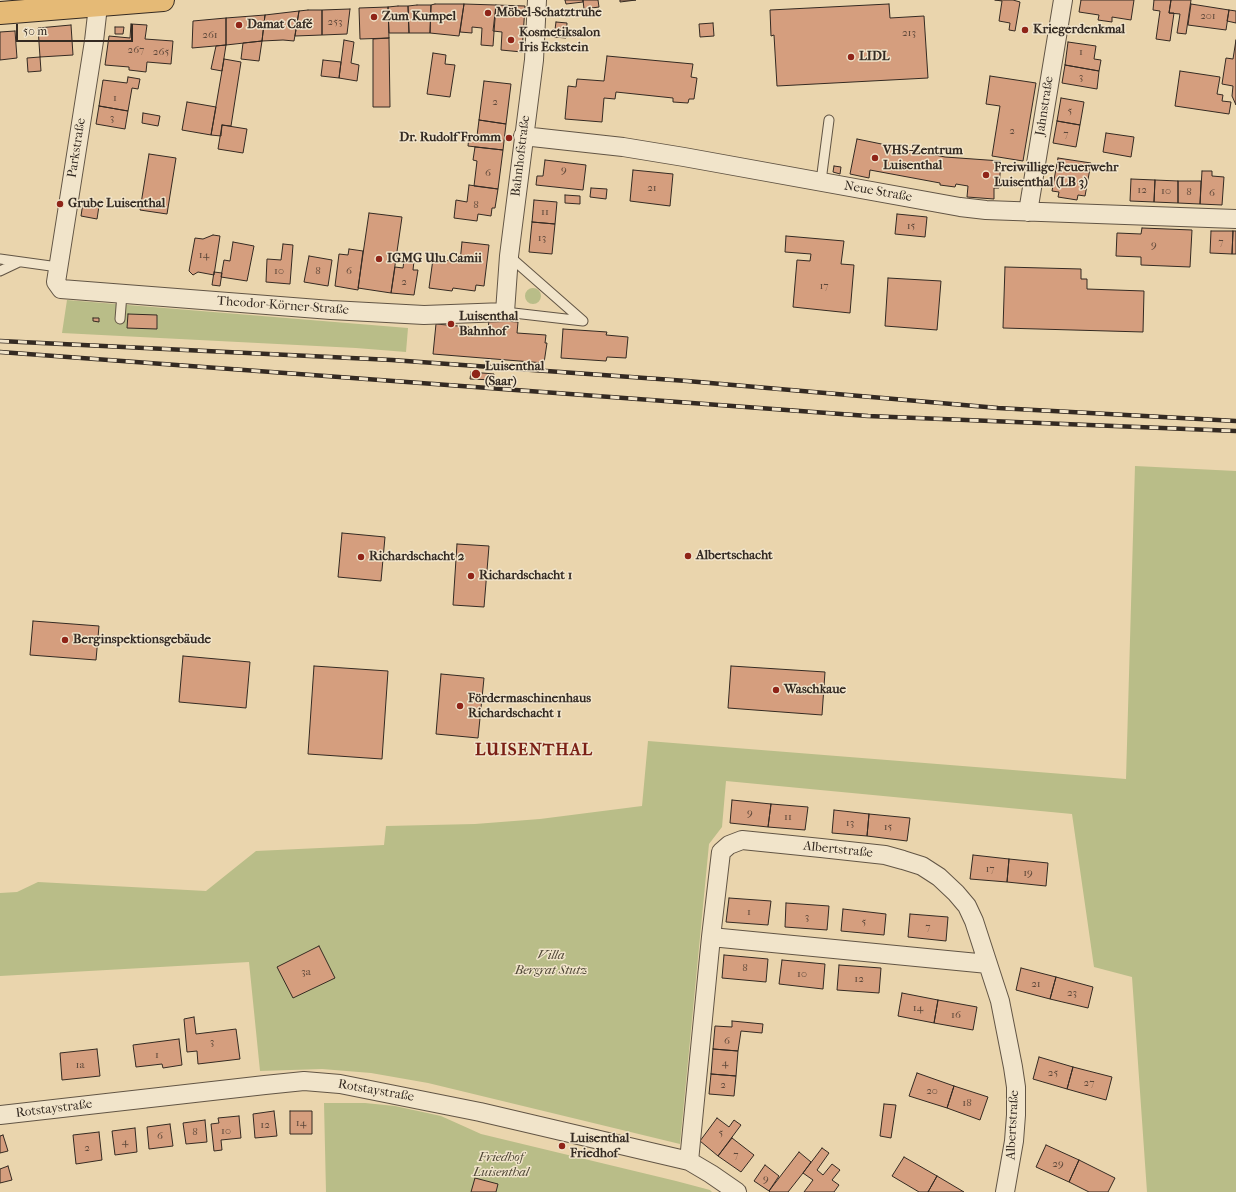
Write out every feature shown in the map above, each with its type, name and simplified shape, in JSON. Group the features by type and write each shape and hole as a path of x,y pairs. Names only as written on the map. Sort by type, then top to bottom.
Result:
{"main road":[{"path":"0,13 95,4 163,0"}],"street":[{"name":"Bahnhofstraße","path":"505,312 509,256 534,60 537,0"},
{"name":"Jahnstraße","path":"1028,212 1063,0"},
{"name":"Parkstraße","path":"61,289 56,282 94,41 95,4"},
{"name":"Neue Straße","path":"524,136 624,147 692,158 960,207 1028,212 1236,219"},
{"name":"Theodor-Körner-Straße","path":"61,289 331,310 424,315 505,312"},
{"name":"Albertstraße","path":"689,1161 721,852 729,844 742,840 885,855 903,860 922,866 939,877 967,906 974,921 1000,1001 1016,1087 1014,1141 1005,1192"},
{"path":"711,937 988,964"},
{"name":"Rotstaystraße","path":"0,1115 265,1085 304,1082 348,1085 480,1112 689,1161 737,1192"}],"lane":[{"path":"821,181 829,120"},
{"path":"505,312 583,320 509,256"},
{"path":"0,259 58,267"},
{"path":"0,271 19,262"},
{"path":"120,319 122,294"}],"green space":[{"path":"530,288 536,288 541,293 539,302 536,304 530,304 525,299 525,293"},
{"path":"67,300 408,328 406,352 356,348 62,333"},
{"name":"Villa Bergrat Stutz","path":"1135,466 1236,471 1236,1192 1147,1192 1132,977 1094,967 1072,814 726,781 722,827 709,844 680,1144 428,1083 371,1073 322,1069 260,1071 249,962 0,976 0,893 17,892 38,882 206,891 256,851 384,845 386,826 475,824 540,819 642,806 648,741 1126,779"},
{"name":"Friedhof Luisenthal","path":"324,1103 365,1103 395,1106 441,1116 481,1134 676,1181 710,1190 712,1192 326,1192"}],"building":[{"path":"565,0 583,0 583,2 566,4"},
{"path":"583,0 598,0 599,7 584,9"},
{"path":"620,0 636,0 620,2"},
{"path":"995,0 1013,0 1020,2 1015,31 1009,30 1010,23 999,21 1002,1"},
{"path":"1081,0 1134,0 1131,20 1112,17 1112,22 1098,20 1099,15 1079,12"},
{"path":"1154,0 1171,0 1169,13 1174,13 1170,41 1156,39 1160,11 1153,10"},
{"path":"1171,0 1191,0 1186,34 1177,33 1180,14 1169,13"},
{"path":"464,4 459,36 430,33 431,5"},
{"path":"464,4 496,5 493,46 481,45 482,28 472,27 472,33 460,32"},
{"name":"LIDL","path":"889,4 890,18 924,16 928,78 777,86 774,35 771,36 770,10"},
{"path":"1191,4 1229,10 1226,30 1188,25"},
{"path":"431,5 430,33 409,33 408,6"},
{"path":"496,5 525,6 522,52 501,50 502,32 493,31"},
{"path":"408,6 409,33 389,33 388,7"},
{"path":"388,7 389,38 360,39 359,8"},
{"path":"350,9 347,34 322,35 322,10"},
{"path":"322,10 322,35 295,36 299,11"},
{"path":"1229,10 1236,11 1236,23 1227,21"},
{"path":"299,11 294,41 262,41 265,15"},
{"path":"265,15 262,41 226,45 226,18"},
{"path":"226,18 226,45 192,48 193,21"},
{"path":"556,22 567,23 566,38 554,37"},
{"path":"713,23 714,36 700,37 699,24"},
{"path":"131,24 147,25 145,39 173,41 171,64 147,62 146,72 129,70 129,67 105,65 109,36 130,38"},
{"path":"71,25 73,55 40,57 38,28"},
{"path":"115,27 124,27 123,34 115,34"},
{"path":"15,31 17,58 0,60 0,32"},
{"path":"389,38 390,107 373,107 373,39"},
{"path":"344,40 354,42 351,63 359,65 357,81 339,78"},
{"path":"1236,40 1236,105 1232,96 1233,86 1222,84 1226,58 1233,59"},
{"path":"262,41 259,61 241,59 243,43"},
{"path":"1068,42 1096,46 1094,59 1101,60 1099,71 1065,65"},
{"path":"226,45 222,71 211,69 216,46"},
{"path":"433,53 446,55 445,64 455,65 450,97 427,94"},
{"path":"607,56 693,64 691,77 697,78 694,99 689,99 688,103 673,102 673,98 616,92 615,99 604,98 602,122 565,119 568,86 576,87 577,79 604,81"},
{"path":"40,57 41,71 28,72 27,58"},
{"path":"224,59 241,62 231,126 222,125 221,136 211,135"},
{"path":"323,60 341,62 339,78 321,76"},
{"path":"1065,65 1099,71 1097,89 1062,83"},
{"path":"1180,71 1220,77 1217,94 1223,95 1222,101 1231,102 1229,114 1175,106"},
{"path":"990,76 1036,83 1023,161 992,156 1000,106 986,104"},
{"path":"128,77 140,79 138,89 132,88 128,111 99,106 103,80 127,83"},
{"path":"484,81 511,84 506,124 479,120"},
{"path":"1061,98 1084,102 1080,125 1057,121"},
{"path":"187,102 216,107 211,135 182,130"},
{"path":"99,106 128,111 125,129 96,124"},
{"path":"143,113 160,116 158,126 142,123"},
{"path":"479,120 506,124 503,150 468,146 469,135 477,136"},
{"path":"1057,121 1080,125 1076,147 1053,143"},
{"path":"222,125 247,129 243,153 218,149"},
{"path":"1106,133 1134,137 1131,157 1103,152"},
{"path":"857,139 945,157 1001,161 999,188 994,188 994,199 967,197 968,186 956,184 955,187 940,185 940,183 870,170 869,178 850,174"},
{"path":"475,147 503,150 498,189 474,186 477,161 473,160"},
{"path":"149,154 176,158 167,214 140,210"},
{"path":"1058,158 1091,163 1085,196 1078,195 1077,200 1058,197 1059,192 1052,191"},
{"path":"545,160 586,165 583,190 536,185 537,176 543,176"},
{"path":"834,166 841,167 840,174 833,172"},
{"path":"633,170 673,174 670,206 630,201"},
{"path":"1202,171 1212,171 1212,176 1224,177 1222,205 1200,204"},
{"path":"1131,179 1155,180 1154,202 1130,201"},
{"path":"1155,180 1178,181 1178,203 1154,202"},
{"path":"1178,181 1201,181 1200,204 1178,203"},
{"path":"469,185 498,189 495,208 492,208 491,216 478,214 477,221 454,218 456,200 467,202"},
{"path":"591,188 607,189 606,199 590,197"},
{"path":"565,195 580,196 580,204 565,203"},
{"path":"534,200 557,202 555,224 532,222"},
{"path":"83,203 99,206 97,219 81,216"},
{"name":"IGMG Ulu Camii","path":"369,213 402,217 391,293 358,288"},
{"path":"897,214 927,217 925,237 895,234"},
{"path":"532,222 555,224 552,254 529,252"},
{"path":"1142,228 1192,230 1190,267 1141,265 1141,257 1116,256 1117,233 1141,234"},
{"path":"1211,231 1233,231 1232,254 1210,253"},
{"path":"1233,231 1236,231 1236,254 1232,254"},
{"path":"213,235 220,236 214,275 198,272 193,275 189,271 195,238 203,239"},
{"path":"786,236 844,241 841,264 854,265 850,313 793,307 797,260 810,261 811,254 785,252"},
{"path":"233,242 254,246 247,281 221,277 224,260 230,261"},
{"path":"462,242 489,245 484,286 476,285 475,291 453,288 452,291 429,288 433,259 460,262"},
{"path":"283,244 293,245 290,284 266,282 267,259 281,260"},
{"path":"349,249 363,251 358,290 335,286 339,254 348,255"},
{"path":"309,256 332,260 328,286 304,282"},
{"path":"404,260 414,261 413,270 418,270 414,295 391,293 395,267 403,268"},
{"path":"1005,267 1081,269 1081,279 1087,279 1087,289 1144,291 1143,332 1003,328"},
{"path":"214,272 222,273 220,286 212,285"},
{"path":"888,278 941,281 937,330 885,326"},
{"path":"128,314 157,315 157,329 127,328"},
{"path":"93,318 99,318 99,322 93,321"},
{"path":"489,320 518,322 517,333 546,335 545,343 547,343 544,363 433,354 436,324 488,330"},
{"path":"563,329 607,332 606,335 628,337 626,358 607,357 606,361 561,358"},
{"path":"471,372 494,374 494,380 470,379"},
{"name":"Richardschacht 2","path":"342,533 385,537 381,581 338,577"},
{"name":"Richardschacht 1","path":"457,544 489,546 484,607 453,605"},
{"name":"Berginspektionsgebäude","path":"33,621 99,626 96,660 30,655"},
{"path":"183,656 250,662 246,708 179,702"},
{"path":"314,666 388,671 382,759 308,754"},
{"name":"Waschkaue","path":"731,666 825,672 822,715 728,708"},
{"name":"Fördermaschinenhaus Richardschacht 1","path":"441,674 484,678 478,738 436,734"},
{"path":"732,800 771,804 768,827 730,823"},
{"path":"771,804 808,807 805,830 768,827"},
{"path":"834,810 869,814 867,836 832,833"},
{"path":"869,814 910,818 907,841 867,836"},
{"path":"973,855 1009,859 1007,882 970,879"},
{"path":"1009,859 1048,863 1046,886 1007,882"},
{"path":"729,898 771,901 768,925 726,922"},
{"path":"786,903 829,906 827,930 785,927"},
{"path":"843,909 886,914 884,935 841,931"},
{"path":"910,914 948,917 946,941 908,937"},
{"path":"319,946 335,978 293,998 277,967"},
{"path":"724,955 768,959 766,982 722,978"},
{"path":"782,960 825,964 823,989 779,984"},
{"path":"839,965 881,968 879,993 837,990"},
{"path":"1021,968 1056,977 1050,999 1016,990"},
{"path":"1056,977 1093,987 1088,1008 1050,999"},
{"path":"902,993 938,1000 934,1023 898,1016"},
{"path":"938,1000 977,1007 973,1030 934,1023"},
{"path":"194,1017 196,1034 236,1029 240,1059 198,1064 197,1051 187,1052 184,1019"},
{"path":"732,1021 763,1024 762,1033 741,1031 738,1051 713,1049 715,1026 732,1027"},
{"path":"179,1039 182,1065 163,1068 162,1064 136,1067 133,1045"},
{"path":"97,1049 100,1076 62,1080 60,1053"},
{"path":"713,1049 738,1051 736,1076 711,1074"},
{"path":"1039,1057 1073,1067 1067,1089 1033,1079"},
{"path":"1073,1067 1112,1077 1106,1100 1067,1089"},
{"path":"917,1073 954,1086 947,1108 909,1096"},
{"path":"711,1074 736,1076 734,1096 709,1094"},
{"path":"954,1086 988,1097 980,1120 947,1108"},
{"path":"884,1104 896,1105 891,1138 880,1136"},
{"path":"274,1111 277,1136 255,1138 253,1114"},
{"path":"290,1111 312,1111 312,1134 290,1134"},
{"path":"239,1116 241,1138 221,1140 222,1150 214,1151 211,1124 219,1123 218,1118"},
{"path":"717,1118 729,1127 734,1120 741,1125 718,1156 700,1141"},
{"path":"205,1120 207,1142 186,1144 183,1123"},
{"path":"170,1124 173,1146 149,1149 147,1127"},
{"path":"135,1128 137,1152 115,1155 112,1131"},
{"path":"99,1132 102,1160 76,1164 73,1135"},
{"path":"3,1135 8,1151 0,1153 0,1136"},
{"path":"732,1138 754,1155 741,1172 718,1156"},
{"path":"1046,1145 1079,1160 1069,1182 1036,1167"},
{"path":"822,1148 829,1153 817,1170 823,1175 832,1164 840,1170 832,1180 839,1185 834,1192 804,1192 813,1180 803,1173"},
{"path":"799,1152 811,1162 788,1192 770,1192 769,1191"},
{"path":"904,1157 937,1176 928,1192 919,1192 892,1176"},
{"path":"1079,1160 1115,1178 1108,1192 1089,1192 1069,1182"},
{"path":"765,1165 779,1176 769,1191 754,1181"},
{"path":"8,1166 12,1180 0,1183 0,1169"},
{"path":"937,1176 964,1192 928,1192"},
{"path":"475,1178 498,1184 496,1192 471,1192"}],"railway":[{"path":"0,341 392,360 687,381 998,408 1236,421"},
{"path":"0,352 868,416 1236,431"}],"place":[{"name":"Möbel-Schatztruhe","path":"488,13"},
{"name":"Zum Kumpel","path":"374,17"},
{"name":"Damat Café","path":"239,25"},
{"name":"Kriegerdenkmal","path":"1025,30"},
{"name":"Kosmetiksalon Iris Eckstein","path":"511,40"},
{"name":"LIDL","path":"851,57"},
{"name":"Dr. Rudolf Fromm","path":"509,138"},
{"name":"VHS-Zentrum Luisenthal","path":"875,158"},
{"name":"Freiwillige Feuerwehr Luisenthal (LB 3)","path":"986,175"},
{"name":"Grube Luisenthal","path":"60,204"},
{"name":"IGMG Ulu Camii","path":"379,259"},
{"name":"Luisenthal Bahnhof","path":"451,324"},
{"name":"Luisenthal (Saar)","path":"476,374"},
{"name":"Albertschacht","path":"688,556"},
{"name":"Richardschacht 2","path":"361,557"},
{"name":"Richardschacht 1","path":"471,576"},
{"name":"Berginspektionsgebäude","path":"65,640"},
{"name":"Waschkaue","path":"776,690"},
{"name":"Fördermaschinenhaus Richardschacht 1","path":"460,706"},
{"name":"Luisenthal Friedhof","path":"562,1146"}],"district":[{"name":"LUISENTHAL","path":"534,751"}]}
